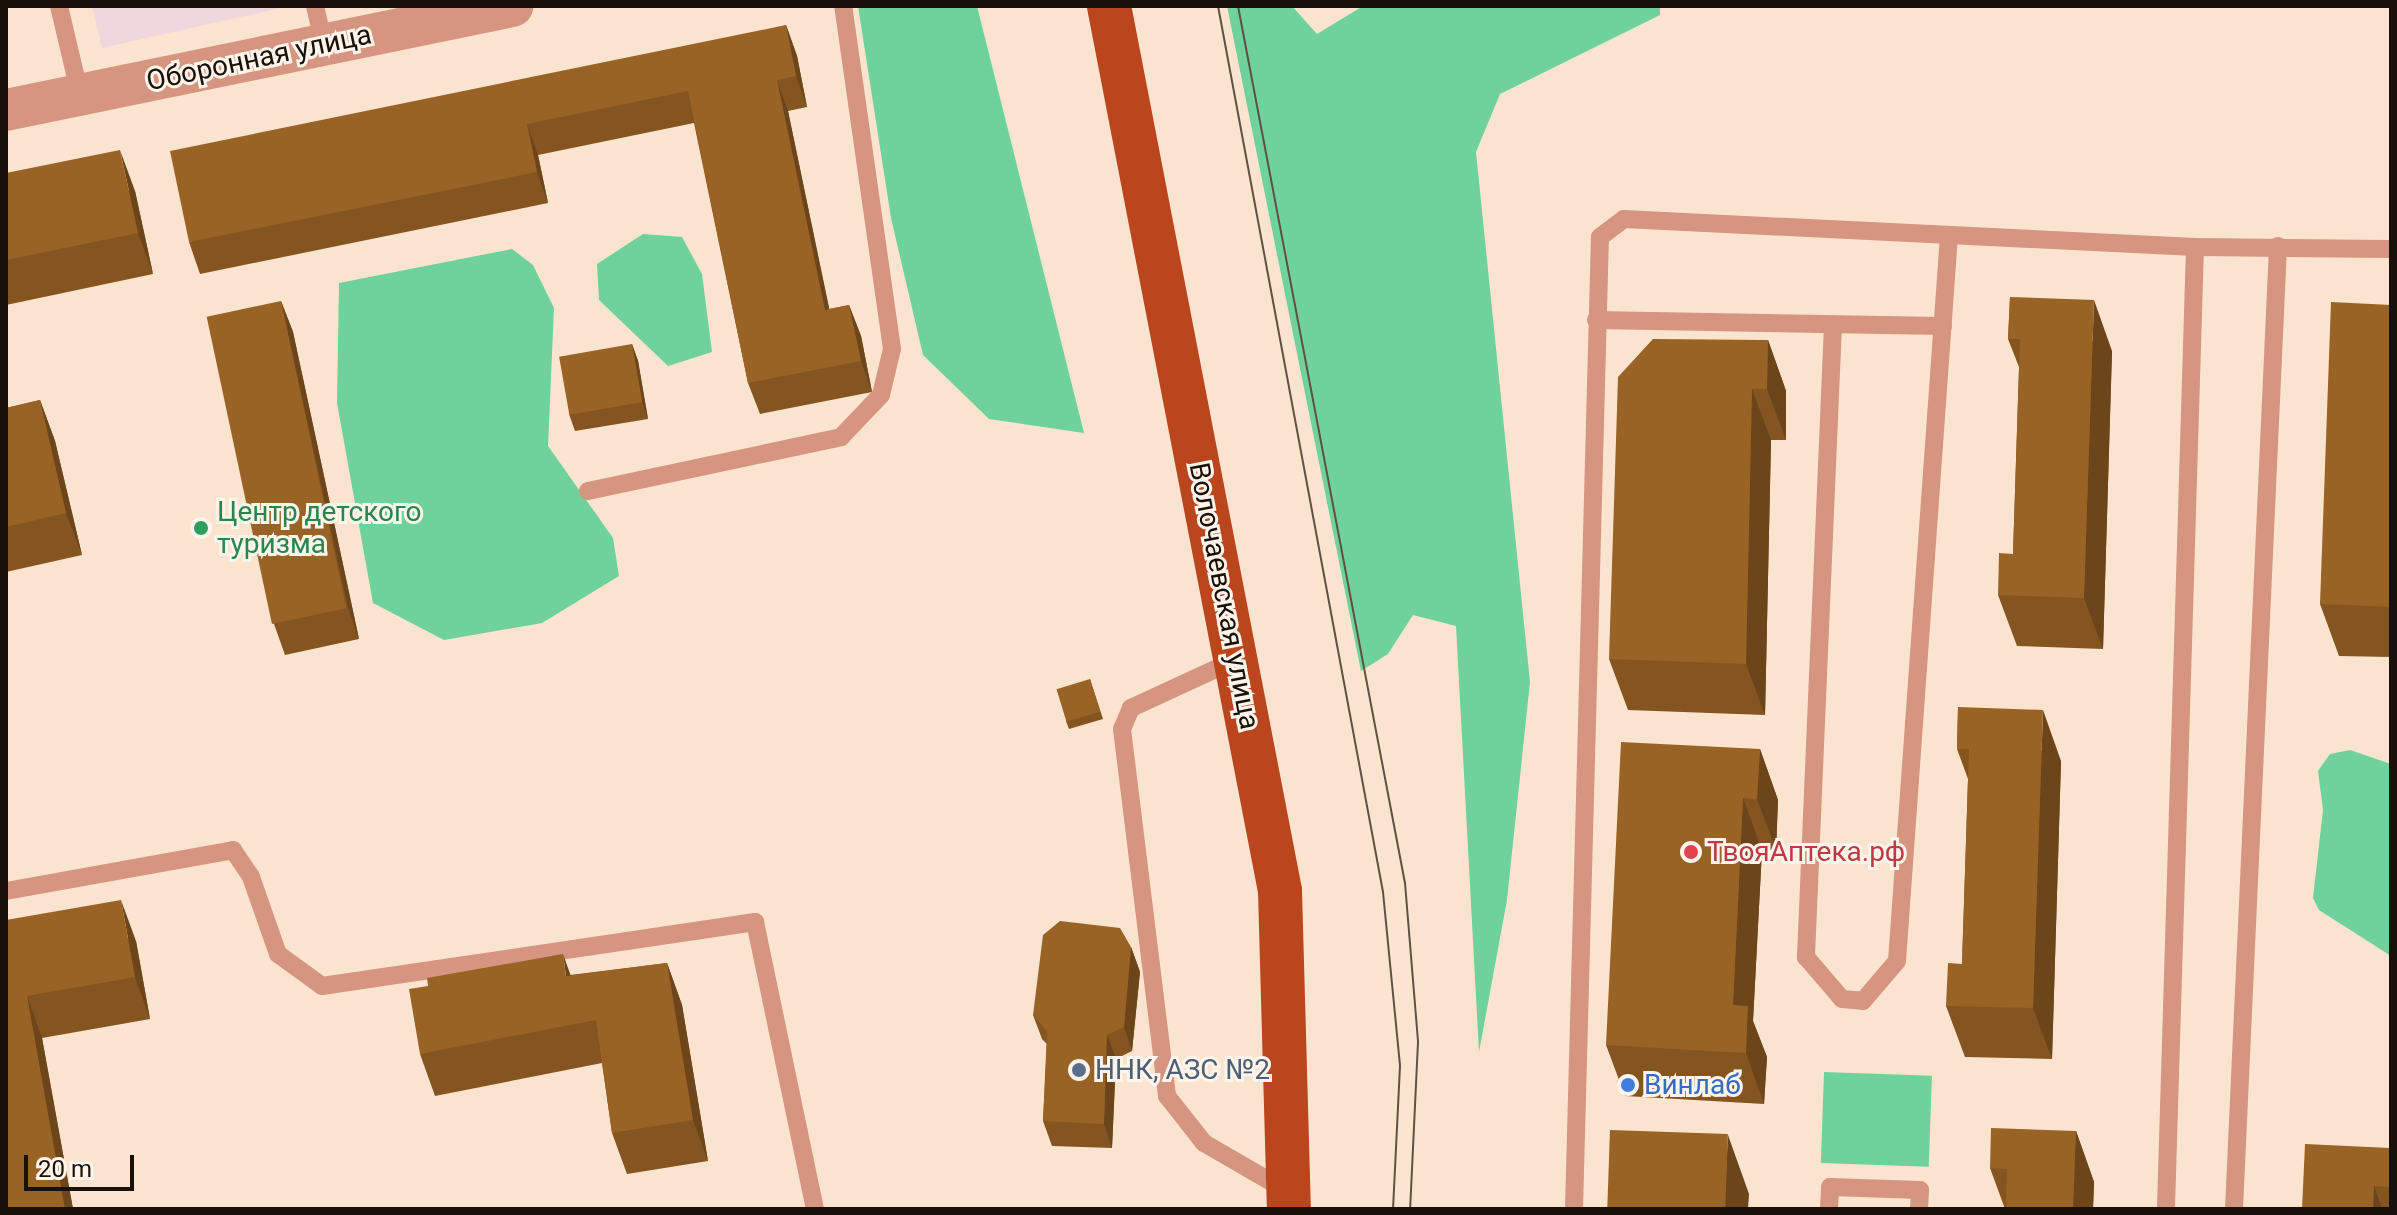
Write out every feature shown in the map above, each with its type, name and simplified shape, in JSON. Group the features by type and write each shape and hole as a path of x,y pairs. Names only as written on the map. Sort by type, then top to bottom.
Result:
{"main road":[{"name":"Волочаевская улица","path":"1109,6 1280,891 1287,1203"}],"street":[{"name":"Оборонная улица","path":"6,110 80,95 320,26 499,7"}],"lane":[{"path":"59,6 80,95"},
{"path":"588,491 841,437 881,395 892,349 843,6"},
{"path":"1574,1209 1600,237 1624,219 2195,247 2391,249"},
{"path":"1833,325 1806,957 1842,999 1863,1001 1897,961 1949,236"},
{"path":"2234,1209 2278,246"},
{"path":"2166,1209 2195,247"},
{"path":"1596,320 1943,326"},
{"path":"1237,659 1131,708 1122,729 1167,1096 1204,1143 1287,1203"},
{"path":"6,891 233,850 251,877 278,954 322,986 755,922 815,1209"},
{"path":"1829,1209 1830,1187 1920,1190 1919,1209"}],"shaded area":[{"path":"92,6 290,6 102,48"}],"green space":[{"path":"858,6 977,6 1084,433 989,419 923,355 891,218"},
{"path":"1227,6 1292,6 1317,34 1363,6 1660,6 1660,15 1500,94 1476,152 1530,682 1507,900 1479,1052 1456,626 1413,615 1388,654 1361,671"},
{"path":"643,234 682,237 702,274 712,352 668,366 599,300 597,264"},
{"path":"512,249 533,265 554,308 548,446 613,538 619,576 542,623 444,640 373,603 337,403 339,283"},
{"path":"2350,750 2391,764 2391,956 2319,910 2313,898 2323,810 2318,771 2330,754"},
{"path":"1824,1072 1932,1076 1929,1167 1821,1163"}],"building":[{"path":"786,25 796,76 777,80 825,310 849,305 861,361 748,383 688,91 527,124 537,172 189,242 170,151"},
{"path":"120,150 138,233 6,260 6,173"},
{"path":"2010,297 2094,300 2084,598 1998,595 1999,553 2013,554 2020,339 2008,339"},
{"path":"281,301 346,608 272,624 207,317"},
{"path":"2331,302 2391,305 2391,607 2320,604"},
{"path":"1653,339 1768,340 1767,389 1752,389 1746,664 1609,659 1618,377"},
{"path":"632,344 642,402 569,415 559,357"},
{"path":"40,400 66,513 6,527 6,408"},
{"path":"1090,679 1100,712 1066,722 1057,689"},
{"path":"1958,707 2043,710 2033,1008 1946,1006 1948,963 1962,964 1969,749 1957,749"},
{"path":"1621,742 1760,749 1757,799 1743,798 1733,1005 1748,1006 1746,1053 1606,1045"},
{"path":"121,900 135,977 27,996 65,1209 6,1209 6,920"},
{"path":"1060,921 1120,928 1131,947 1124,1027 1107,1035 1104,1124 1043,1121 1047,1031 1033,1015 1043,935"},
{"path":"563,954 566,976 667,963 693,1120 612,1133 596,1020 420,1054 409,989 428,986 427,978"},
{"path":"1991,1128 2076,1131 2073,1209 2006,1209 2007,1169 1990,1168"},
{"path":"1610,1130 1728,1134 1725,1209 1607,1209"},
{"path":"2305,1144 2390,1148 2389,1187 2374,1186 2373,1209 2302,1209"}],"tram line":[{"path":"1218,6 1383,892 1400,1066 1393,1209"},
{"path":"1238,6 1405,883 1418,1042 1410,1209"}],"place":[{"name":"Центр детского туризма","path":"201,528"},
{"name":"ТвояАптека.рф","path":"1691,852"},
{"name":"ННК, АЗС №2","path":"1079,1070"},
{"name":"Винлаб","path":"1628,1085"}]}
